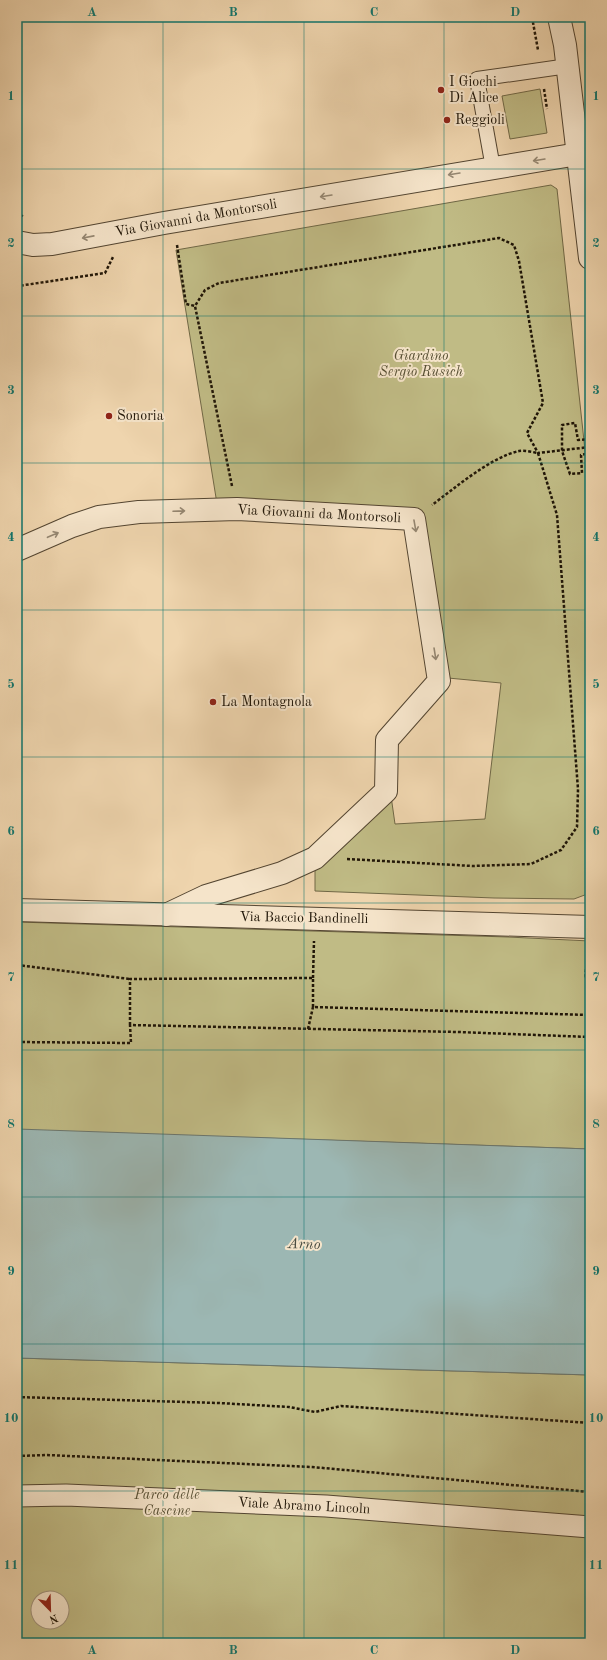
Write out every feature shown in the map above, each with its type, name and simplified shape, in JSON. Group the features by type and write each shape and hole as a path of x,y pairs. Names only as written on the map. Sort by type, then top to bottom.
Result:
{"street":[{"path":"564,19 565,45 590,258"},
{"name":"Via Giovanni da Montorsoli","path":"17,242 33,245 52,244 164,222 578,154"},
{"name":"Via Giovanni da Montorsoli","path":"17,550 72,526 99,517 139,512 237,509 414,519 439,681 388,740 386,791 315,858 282,873 206,896 166,915"},
{"name":"Via Baccio Bandinelli","path":"17,910 590,927"},
{"name":"Viale Abramo Lincoln","path":"17,1496 66,1495 326,1506 590,1527"}],"lane":[{"path":"493,168 477,79 568,66"}],"path":[{"path":"532,17 548,116"},
{"path":"17,212 26,219"},
{"path":"237,509 195,306 205,290 219,283 499,238 514,245 519,261 543,403 527,433 538,453 558,515 578,788 577,827 561,850 531,864 474,866 315,858"},
{"path":"184,243 176,244 186,304 195,306"},
{"path":"17,284 18,286 105,273 114,255"},
{"path":"590,439 578,440 575,423 562,425 562,451 570,474 582,473 581,455 590,454"},
{"path":"414,519 495,460 520,450 538,453 590,447"},
{"path":"308,1029 313,1007 314,936"},
{"path":"590,960 585,972 590,985"},
{"path":"17,965 130,979 313,978"},
{"path":"17,1042 131,1043 130,979"},
{"path":"313,1007 590,1015"},
{"path":"130,1025 590,1037"},
{"path":"17,1397 219,1403 289,1407 315,1412 341,1406 590,1423"},
{"path":"17,1456 47,1455 312,1467 590,1492"}],"green space":[{"path":"540,89 547,133 510,139 502,96"},
{"name":"Giardino Sergio Rusich","path":"551,185 557,189 590,497 590,893 574,899 494,898 315,891 315,858 390,789 395,824 485,819 501,683 448,678 416,518 218,510 176,250"},
{"path":"17,922 508,937 590,941 590,1149 263,1138 17,1133"},
{"name":"Parco delle Cascine","path":"17,1358 590,1375 590,1643 17,1643"}],"water":[{"name":"Arno","path":"17,1129 590,1149 590,1375 17,1358"}],"place":[{"name":"I Giochi Di Alice","path":"441,90"},
{"name":"Reggioli","path":"447,120"},
{"name":"Sonoria","path":"109,416"},
{"name":"La Montagnola","path":"213,702"}]}
